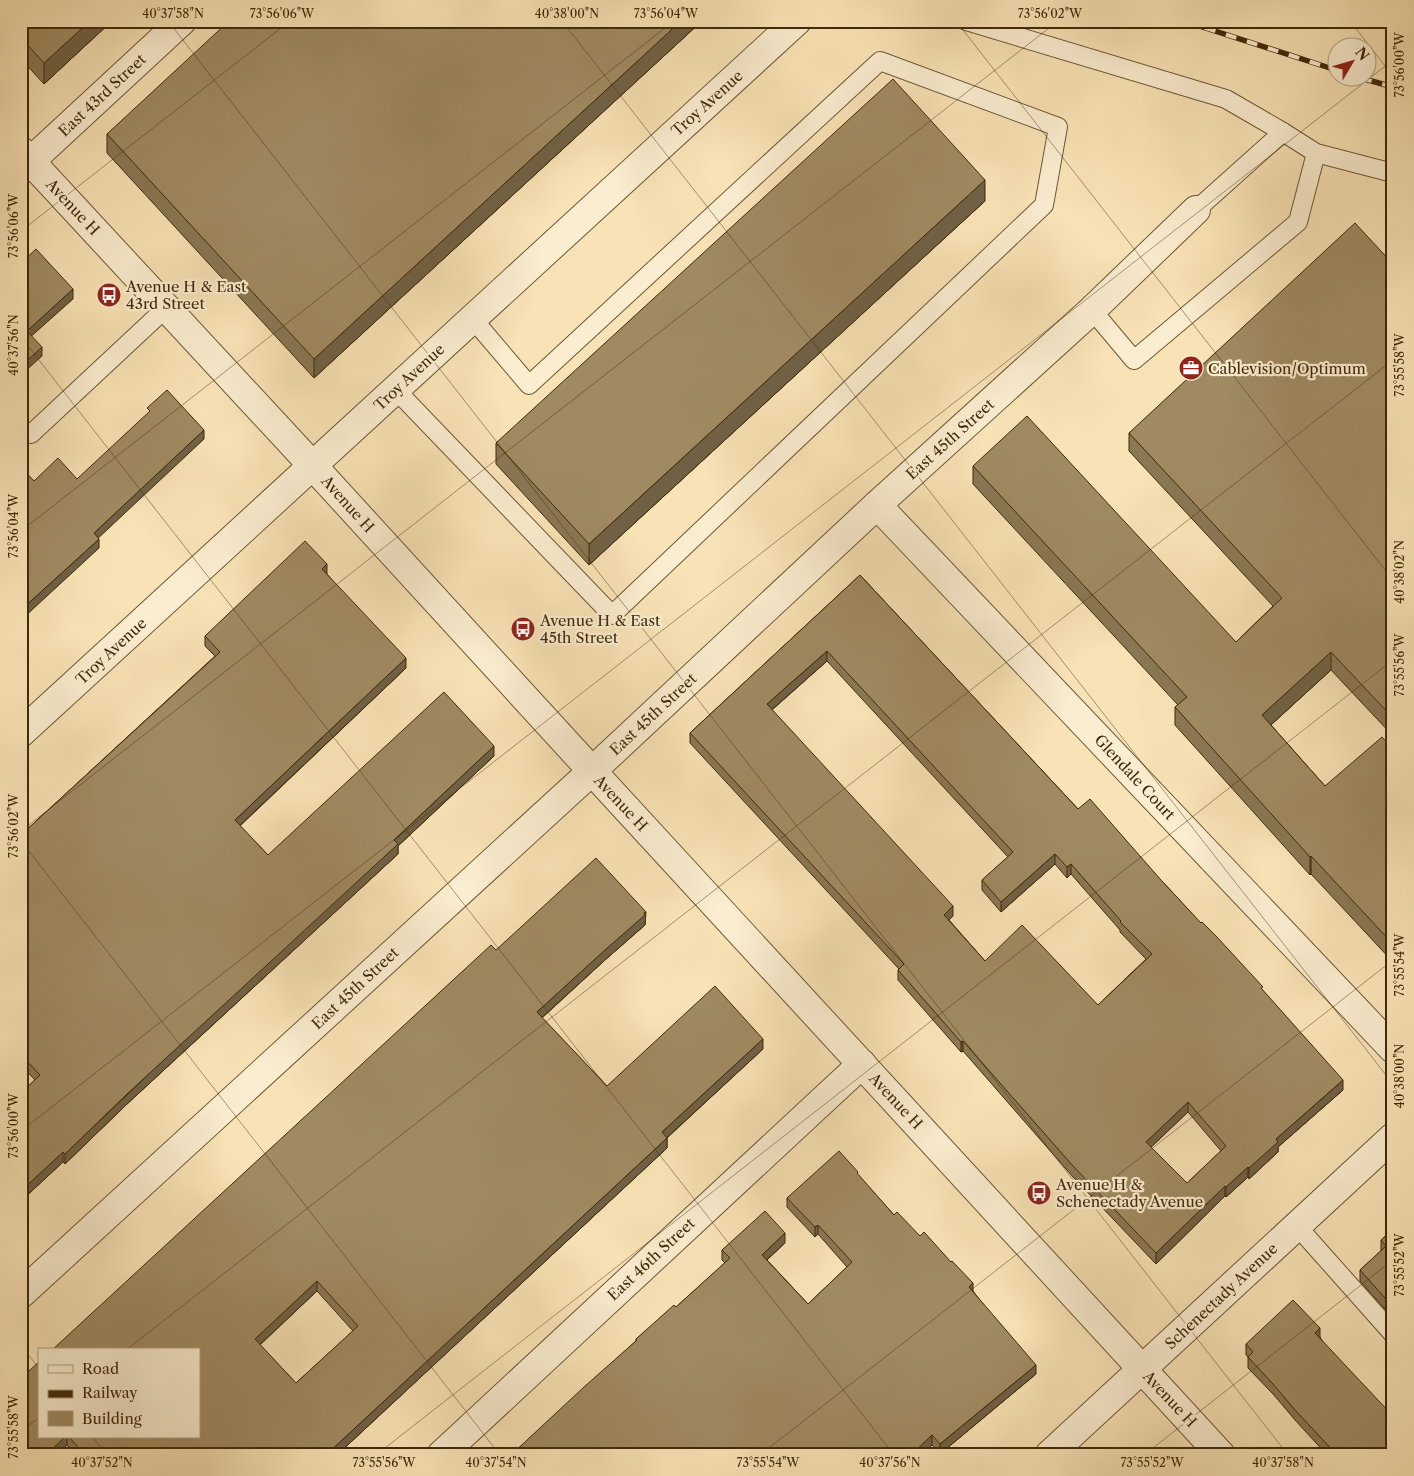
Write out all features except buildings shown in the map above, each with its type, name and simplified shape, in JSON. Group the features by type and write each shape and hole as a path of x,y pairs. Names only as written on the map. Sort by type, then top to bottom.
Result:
{"street":[{"name":"East 43rd Street","path":"24,161 182,21"},
{"name":"Troy Avenue","path":"21,733 797,21"},
{"name":"Avenue H","path":"24,161 166,308 312,465 1221,1455"},
{"name":"East 45th Street","path":"21,1294 592,771 877,505 1092,310 1196,210"},
{"name":"Glendale Court","path":"877,505 1393,1049"},
{"name":"East 46th Street","path":"441,1455 862,1064"},
{"name":"Schenectady Avenue","path":"1049,1455 1393,1137"}],"lane":[{"path":"966,21 1226,99 1316,153 1393,173"},
{"path":"395,389 612,615 1044,205 1058,127 880,61 529,385 472,318"},
{"name":"East 45th Street","path":"1196,210 1283,132"},
{"path":"1092,310 1134,360 1298,222 1316,153"},
{"path":"31,434 166,308"},
{"path":"1297,1226 1393,1334"}],"railway":[{"path":"1184,21 1326,67"},
{"path":"1376,82 1393,87"}],"place":[{"name":"Avenue H & East 43rd Street","path":"109,295"},
{"name":"Cablevision/Optimum","path":"1191,368"},
{"name":"Avenue H & East 45th Street","path":"523,629"},
{"name":"Avenue H & Schenectady Avenue","path":"1039,1193"}]}
